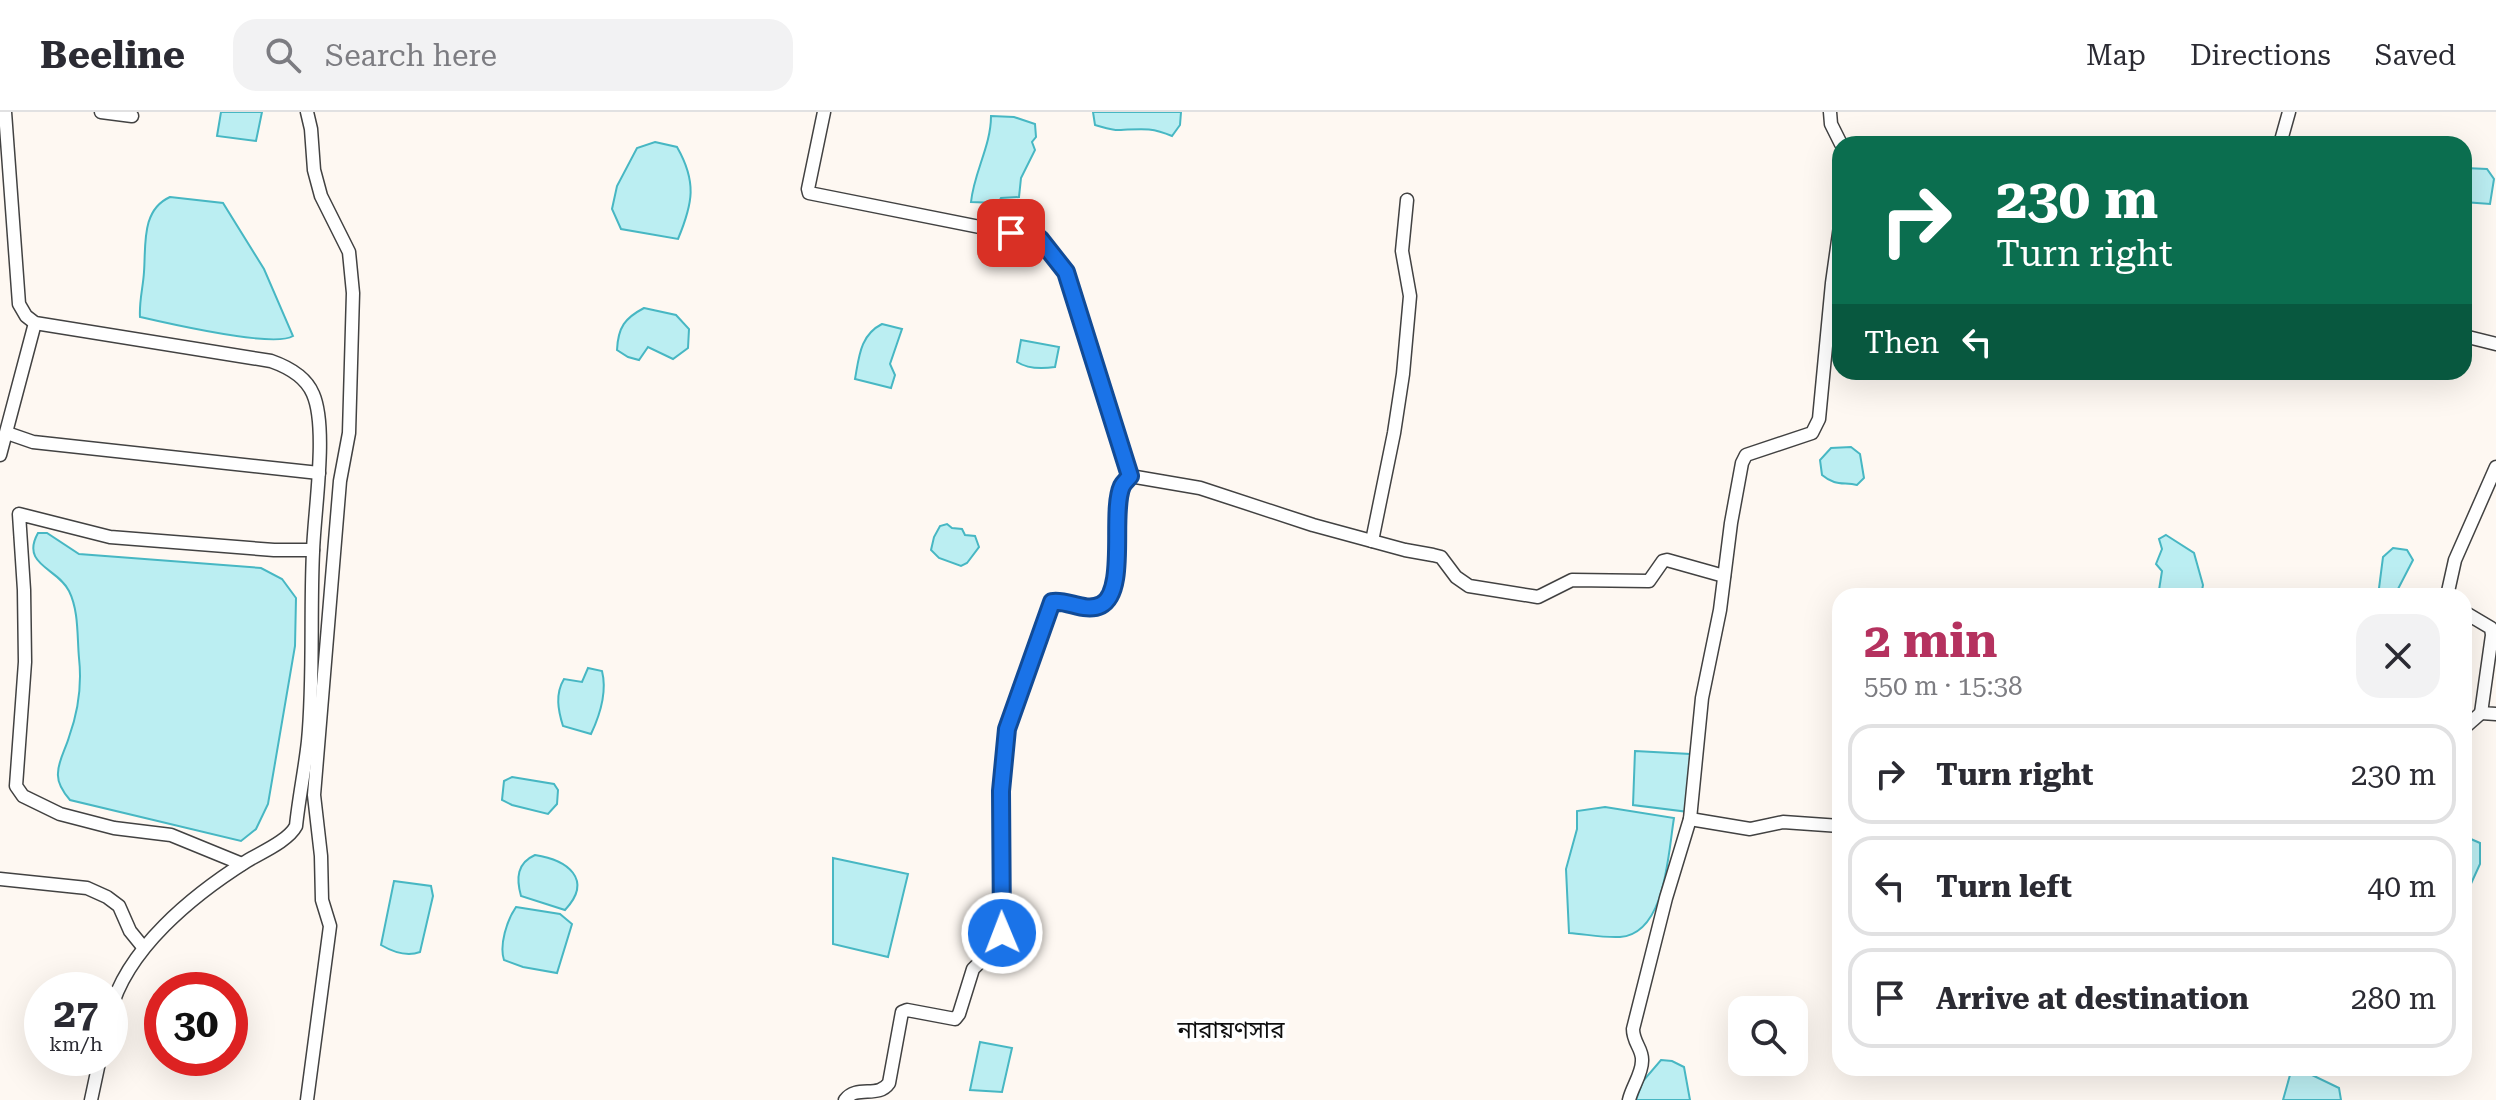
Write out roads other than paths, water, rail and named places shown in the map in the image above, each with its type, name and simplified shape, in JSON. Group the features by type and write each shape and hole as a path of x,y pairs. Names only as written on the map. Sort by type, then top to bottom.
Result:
{"street":[{"path":"5,112 19,304 26,316 35,323 271,361 286,366 302,378 313,393 318,412 319,473 313,550 308,741 296,826 172,919 143,947 128,972"},
{"path":"101,112 132,116"},
{"path":"307,112 314,170 321,196 349,252 353,293 349,433 340,481 314,795 322,900 330,926 307,1100"},
{"path":"824,112 809,193 1040,239 1066,272 1130,476"},
{"path":"1830,112 1837,136"},
{"path":"2282,136 2289,112"},
{"path":"1372,541 1403,374 1410,296 1402,251 1407,200"},
{"path":"1629,1100 1642,1065 1642,1055 1633,1039 1633,1029 1666,898 1690,819 1702,698 1720,610 1742,463 1746,455 1812,433 1819,419 1832,283"},
{"path":"0,455 35,323"},
{"path":"2472,338 2496,344"},
{"path":"7,433 33,442 319,473"},
{"path":"2449,588 2455,560 2496,467"},
{"path":"1130,476 1213,491 1313,525 1441,557 1456,577 1469,586 1538,597 1572,580 1649,581 1667,560 1724,576"},
{"path":"845,1100 856,1091 879,1092 886,1089 902,1012 907,1010 955,1019 973,969 996,946 1002,933 1001,791 1007,729 1052,602 1094,607 1103,604 1110,595 1119,561 1116,543 1122,486 1130,476"},
{"path":"242,864 171,835 114,828 60,814 23,796 16,786 25,662 19,514 110,537 274,550 313,550"},
{"path":"2472,616 2487,624 2492,635 2481,713 2472,721"},
{"path":"2481,713 2496,714"},
{"path":"1690,819 1750,829 1783,822 1832,825"},
{"path":"0,879 87,888 107,897 119,906 130,931 143,947"},
{"path":"91,1100 96,1076"}],"water":[{"path":"221,112 262,112 256,141 217,136"},
{"path":"1093,112 1181,112 1180,125 1172,136 1152,130 1115,130 1095,125"},
{"path":"991,116 1014,117 1035,124 1036,137 1032,142 1035,150 1021,178 1019,197 1001,198 998,203 971,202 988,138"},
{"path":"655,142 677,147 688,171 690,203 678,239 621,229 612,209 617,186 637,148"},
{"path":"2472,168 2487,169 2494,179 2490,204 2472,203"},
{"path":"170,197 223,203 264,269 293,336 282,339 243,337 140,317 147,229 154,210"},
{"path":"644,308 676,315 689,329 688,348 673,359 648,347 639,360 617,350 624,324"},
{"path":"882,324 902,329 890,364 895,375 891,388 855,379 865,340"},
{"path":"1021,340 1059,347 1055,367 1035,368 1017,362"},
{"path":"1851,447 1860,454 1864,478 1857,485 1835,482 1822,475 1820,460 1831,448"},
{"path":"947,524 962,529 965,535 975,536 979,547 961,566 939,558 931,550 940,526"},
{"path":"38,533 47,533 79,554 261,568 282,579 296,598 295,646 268,804 256,829 241,841 70,800 63,791 58,768 75,718 80,688 77,624 69,591 37,559 34,552"},
{"path":"2166,535 2194,553 2202,588 2159,588 2162,571 2156,564 2162,549 2159,539"},
{"path":"2393,548 2407,550 2413,560 2399,588 2379,588 2383,557"},
{"path":"588,668 602,671 604,687 591,734 563,726 558,702 564,679 582,682"},
{"path":"1635,751 1690,754 1689,812 1633,805"},
{"path":"512,777 554,784 558,790 557,804 548,814 502,800 504,781"},
{"path":"1605,807 1674,818 1662,890 1647,922 1635,932 1620,937 1569,933 1566,869 1577,829 1577,811"},
{"path":"2472,840 2480,843 2480,864 2472,882"},
{"path":"535,855 566,866 577,880 573,899 565,910 521,896 519,872 525,862"},
{"path":"833,858 908,874 888,957 833,944"},
{"path":"394,881 431,886 433,896 420,952 400,953 381,945"},
{"path":"516,907 560,914 572,924 557,973 504,960 502,947 505,933"},
{"path":"980,1042 1012,1048 1002,1092 970,1090"},
{"path":"1661,1060 1684,1067 1690,1100 1636,1100 1643,1081"},
{"path":"2290,1076 2314,1076 2339,1088 2341,1100 2283,1100"}],"district":[{"name":"নারায়ণসার","path":"1231,1030"}]}
